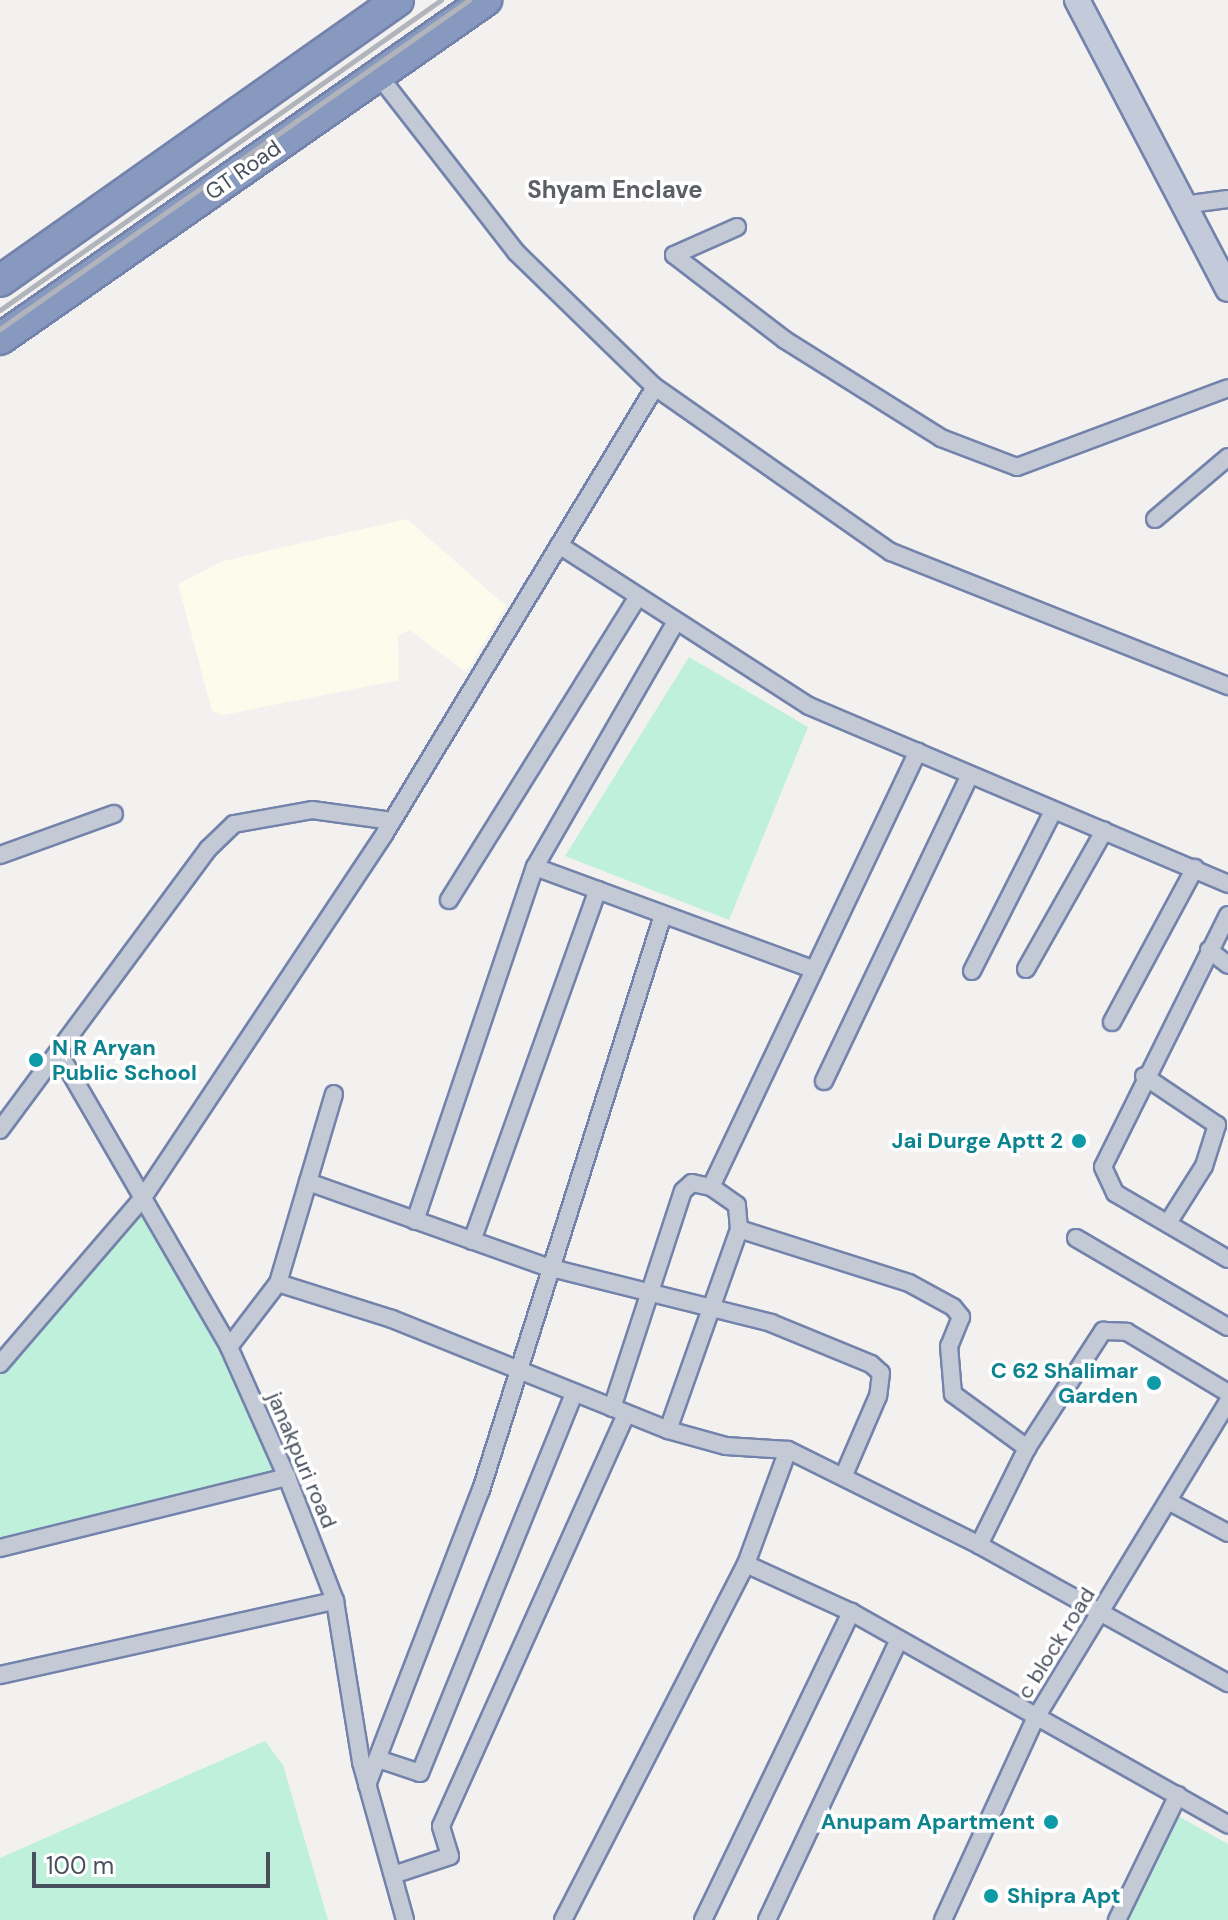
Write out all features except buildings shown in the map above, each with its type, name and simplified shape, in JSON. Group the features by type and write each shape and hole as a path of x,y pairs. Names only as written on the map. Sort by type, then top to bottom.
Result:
{"highway":[{"path":"0,281 398,0"},
{"name":"GT Road","path":"10,332 486,0"},
{"path":"0,294 10,332"}],"street":[{"path":"1077,0 1228,289"},
{"path":"379,76 517,253 655,387 891,552 1228,686"},
{"path":"1183,205 1228,199"},
{"path":"737,227 674,255 785,340 941,438 1017,467 1228,388"},
{"path":"0,1364 142,1199 392,821 655,387"},
{"path":"1155,519 1228,457"},
{"path":"559,545 674,625 809,706 1228,884"},
{"path":"449,900 636,599"},
{"path":"415,1221 535,867 674,625"},
{"path":"711,1187 812,969 918,752"},
{"path":"824,1081 970,775"},
{"path":"0,1130 60,1055 208,849 234,824 312,810 392,821"},
{"path":"972,971 1053,811"},
{"path":"0,855 114,814"},
{"path":"1026,969 1104,831"},
{"path":"535,867 812,969"},
{"path":"1112,1022 1195,868"},
{"path":"472,1241 598,890"},
{"path":"367,1785 519,1374 547,1267 663,915"},
{"path":"1228,915 1104,1159 1104,1178 1115,1193 1228,1259"},
{"path":"1209,950 1228,965"},
{"name":"janakpuri road","path":"60,1055 229,1347 287,1477 335,1601 367,1785 405,1920"},
{"path":"1144,1076 1217,1125 1204,1166 1168,1223"},
{"path":"229,1347 278,1283 334,1094"},
{"path":"308,1182 547,1267 711,1308 856,1355 881,1373 844,1475"},
{"path":"393,1875 450,1856 441,1826 619,1412 683,1191 692,1183 711,1187 737,1205 739,1229 668,1430"},
{"path":"739,1229 909,1283 953,1307 961,1317 949,1346 953,1394 1027,1448"},
{"path":"1076,1238 1228,1327"},
{"path":"278,1283 392,1319 519,1374 668,1430 726,1446 788,1450 844,1475 979,1545 1228,1683"},
{"path":"979,1545 1027,1448 1103,1331 1127,1332 1228,1393"},
{"path":"378,1759 420,1773 574,1394"},
{"name":"c block road","path":"943,1920 1035,1719 1228,1401"},
{"path":"563,1920 746,1564 788,1450"},
{"path":"0,1548 287,1477"},
{"path":"1168,1501 1228,1533"},
{"path":"746,1564 851,1612 1035,1719 1228,1824"},
{"path":"0,1675 335,1601"},
{"path":"703,1920 851,1612"},
{"path":"767,1920 899,1640"},
{"path":"1117,1920 1178,1795"}],"shaded area":[{"path":"407,519 506,606 466,672 410,630 398,635 399,680 223,715 212,711 178,584 223,561"}],"green space":[{"path":"689,657 808,727 729,920 565,856"},
{"path":"142,1199 229,1347 287,1477 0,1548 0,1364"},
{"path":"265,1741 283,1765 328,1920 0,1920 0,1858"},
{"path":"1171,1812 1228,1844 1228,1920 1111,1920 1119,1893"}],"railway":[{"path":"0,310 441,0"},
{"path":"0,329 469,0"}],"place":[{"name":"N R Aryan Public School","path":"36,1060"},
{"name":"Jai Durge Aptt 2","path":"1079,1141"},
{"name":"C 62 Shalimar Garden","path":"1154,1383"},
{"name":"Anupam Apartment","path":"1051,1822"},
{"name":"Shipra Apt","path":"991,1896"}],"district":[{"name":"Shyam Enclave","path":"615,190"}]}
